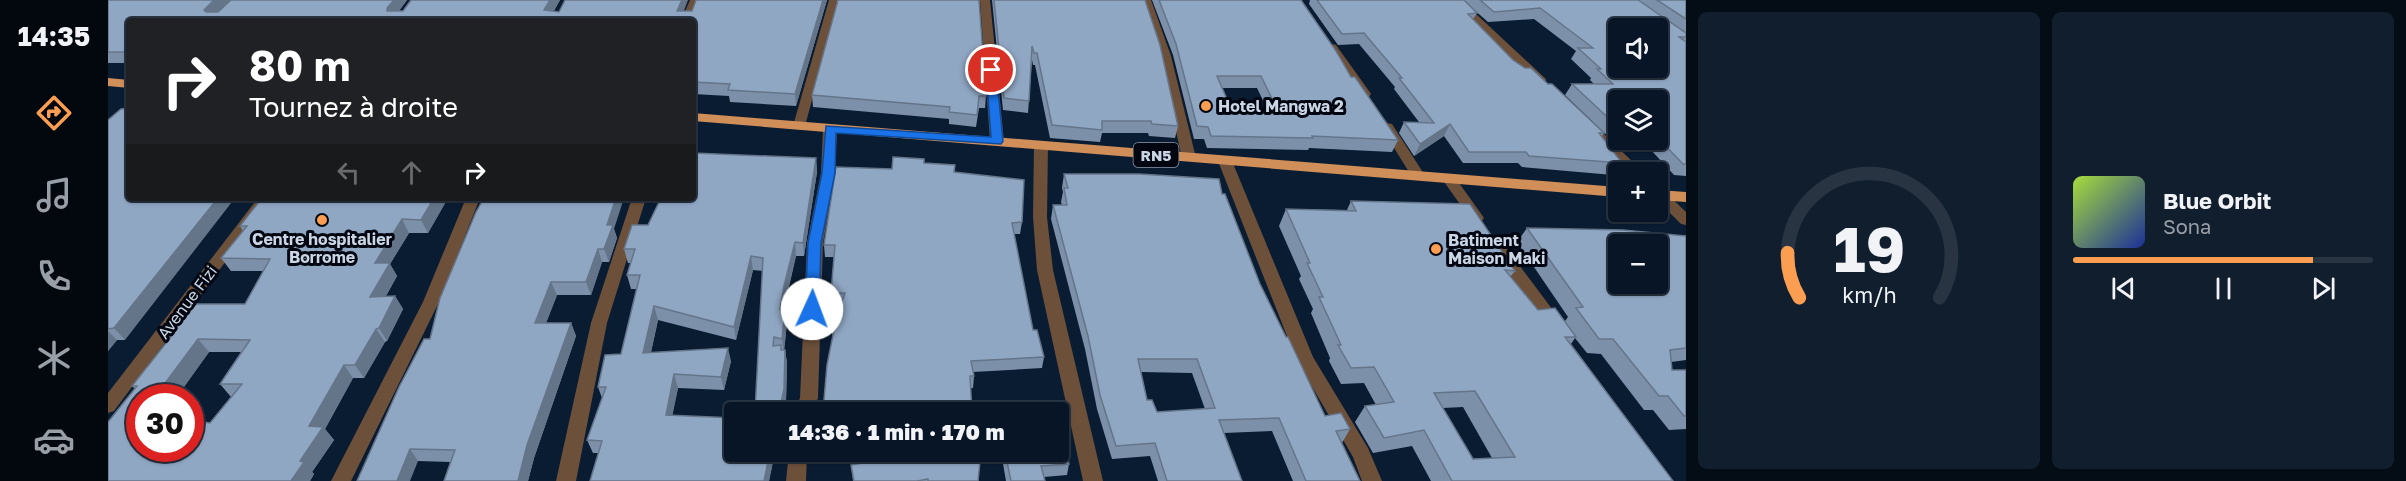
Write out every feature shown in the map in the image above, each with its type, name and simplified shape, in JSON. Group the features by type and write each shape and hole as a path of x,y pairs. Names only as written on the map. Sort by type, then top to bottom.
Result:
{"highway":[{"path":"108,82 126,84"},
{"name":"RN5","path":"696,117 1608,191"},
{"path":"1668,195 1686,197"}],"street":[{"path":"688,18 695,0"},
{"path":"799,126 834,0"},
{"path":"985,0 997,141"},
{"path":"1146,0 1164,56 1189,158"},
{"path":"1455,0 1551,91"},
{"path":"1324,35 1419,177"},
{"path":"1585,124 1625,162"},
{"path":"807,402 815,243 828,173 830,129"},
{"path":"1041,145 1040,217 1045,270 1093,481"},
{"path":"1225,161 1305,359 1361,454 1372,481"},
{"path":"1449,179 1562,335"},
{"name":"Avenue Fizi","path":"108,406 264,201"},
{"path":"341,481 431,302 472,201"},
{"path":"566,481 599,323 638,201"},
{"path":"1668,203 1686,220"},
{"path":"796,481 797,462"}],"building":[{"path":"108,0 214,0 204,10 218,12 231,0 394,0 387,11 403,11 411,0 550,0 544,10 559,12 565,0 682,0 677,11 692,11 696,0 823,0 795,94 728,90 730,84 696,82 696,18 126,18 126,52 108,52"},
{"path":"838,0 979,0 986,96 979,96 977,115 949,112 950,107 812,95"},
{"path":"994,0 1145,0 1160,45 1178,126 1152,124 1151,121 1102,121 1102,130 1052,125 1037,53 1034,53 1032,46 1029,101 1004,98"},
{"path":"1159,0 1301,0 1351,77 1355,77 1398,140 1312,136 1313,138 1211,136 1208,127 1197,126 1176,44","holes":["1217,76 1261,76 1279,113 1233,113"]},
{"path":"1317,0 1464,0 1477,13 1468,14 1513,60 1525,68 1531,68 1548,84 1552,84 1604,133 1599,133 1608,145 1608,150 1612,150 1621,162 1529,156 1526,152 1469,152 1450,124 1420,144 1404,122 1434,123 1399,78 1402,78 1364,33 1342,34"},
{"path":"1480,0 1638,0 1664,18 1608,18 1608,78 1668,78 1668,21 1686,33 1686,37 1679,37 1686,42 1686,164 1683,164 1668,148 1668,90 1608,90 1608,118 1572,84 1613,84 1597,69 1601,69 1578,48 1593,48 1540,8 1494,12"},
{"path":"1657,0 1686,0 1686,19"},
{"path":"126,108 126,201 216,201 114,328 108,329 108,120 121,109"},
{"path":"696,153 816,158 803,243 795,242 784,286 780,309 785,309 782,339 774,337 773,346 781,345 781,350 785,350 784,389 781,402 756,402 763,258 751,256 734,327 654,306 643,353 728,348 721,377 674,374 666,415 724,418 724,462 768,462 764,481 590,481 602,441 587,440 606,387 598,387 605,355 621,354 640,275 627,275 635,249 624,249 632,225 648,225 660,201 696,201"},
{"path":"893,157 924,159 924,163 955,165 954,172 1024,180 1022,222 1012,223 1033,330 1037,330 1044,357 971,361 974,376 970,376 971,402 824,402 827,365 834,330 832,330 845,293 831,293 835,245 824,245 836,167 892,169"},
{"path":"1064,174 1139,174 1219,179 1222,194 1225,194 1260,284 1325,416 1341,413 1350,429 1336,431 1360,481 1306,481 1279,418 1219,420 1242,481 1167,481 1155,443 1116,446 1100,395 1088,336 1053,205 1067,205 1064,188 1068,188","holes":["1138,359 1197,359 1215,408 1157,412 1152,400 1147,400"]},
{"path":"260,201 432,201 421,220 402,219 375,263 390,263 370,297 395,296 379,328 376,329 355,365 344,365 309,426 323,427 300,461 304,462 291,481 108,481 108,422 126,400 126,462 204,462 204,422 210,423 242,384 220,384 250,340 198,339 164,384 134,384 174,333 168,333 191,304 245,304 270,259 221,258 247,226 240,226"},
{"path":"482,201 615,201 607,225 613,225 604,249 598,249 586,282 551,282 535,323 571,323 527,445 518,481 444,481 455,450 410,449 397,481 357,481 399,387 424,339 430,339 440,298"},
{"path":"1351,201 1470,204 1515,271 1505,270 1538,310 1555,308 1576,337 1565,337 1673,481 1452,481 1424,430 1384,438 1365,406 1394,402 1374,367 1351,368 1338,345 1341,345 1319,297 1323,297 1307,263 1310,263 1286,209 1356,211","holes":["1475,391 1515,457 1473,459 1434,393"]},
{"path":"1527,228 1623,230 1665,234 1608,234 1608,294 1668,294 1668,234 1686,236 1686,348 1670,350 1672,370 1686,370 1686,416 1668,396 1659,396 1613,339 1599,339 1576,308 1583,307"},
{"path":"869,462 980,462 978,481 928,481 928,479 854,481 851,465"},
{"path":"1007,462 1069,462 1069,464 1041,466 1045,481 1011,481"}],"place":[{"name":"Hotel Mangwa 2","path":"1206,106"},
{"name":"Centre hospitalier Borrome","path":"322,220"},
{"name":"Batiment Maison Maki","path":"1436,249"}],"route":[{"path":"812,309 815,243 828,173 830,129 997,141 991,70"}]}
